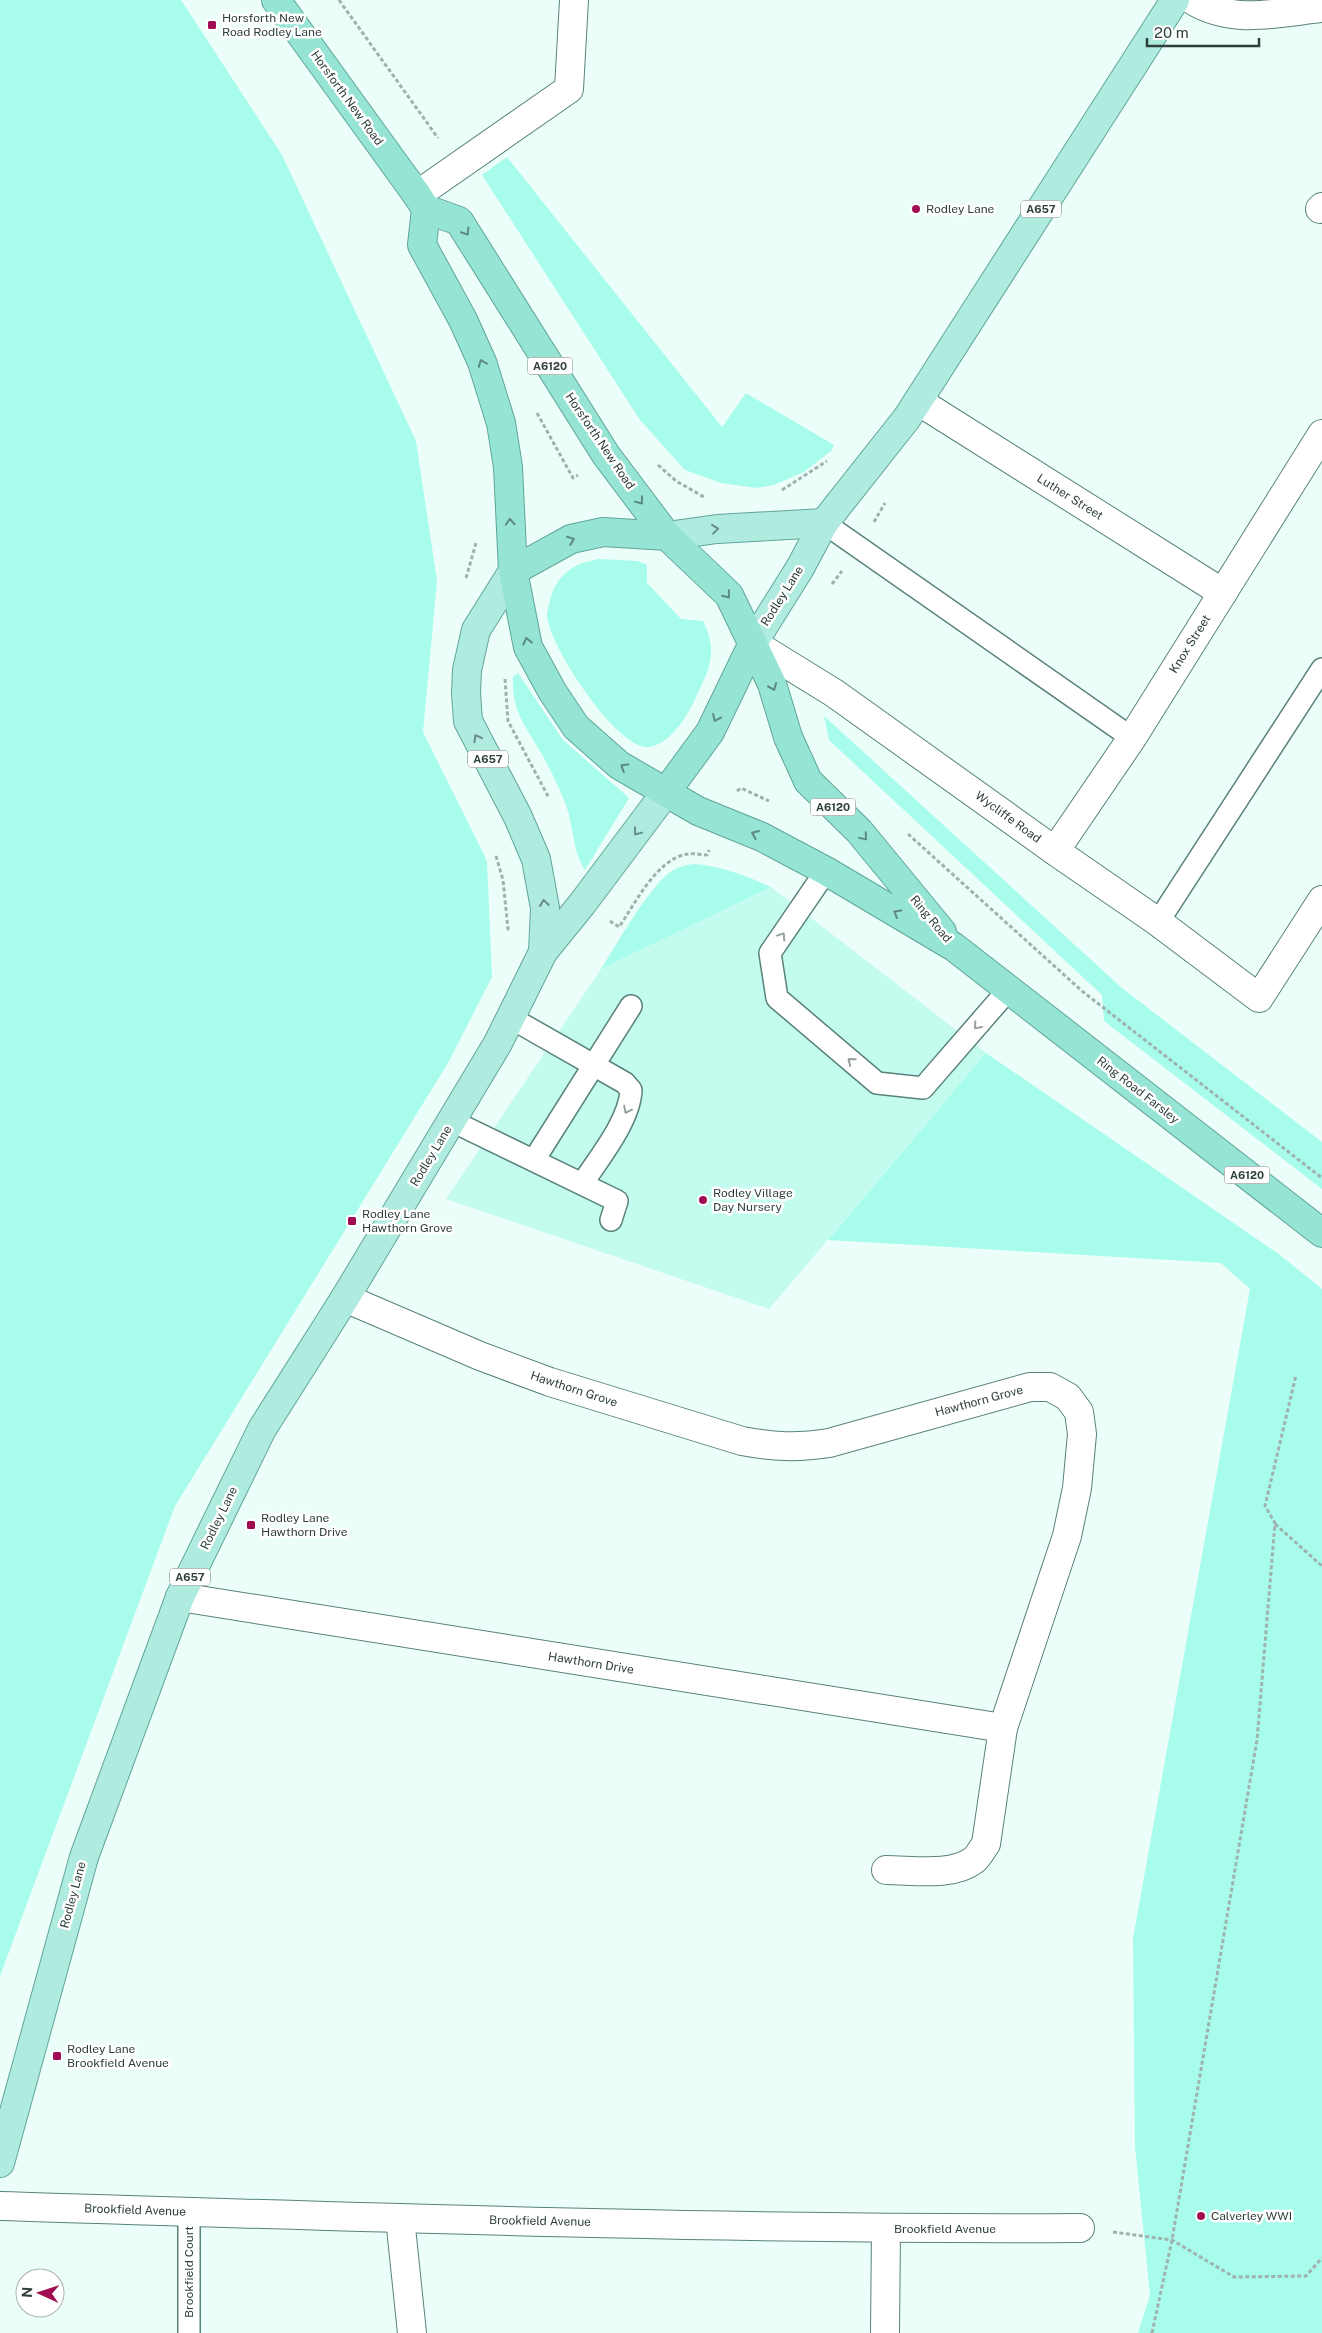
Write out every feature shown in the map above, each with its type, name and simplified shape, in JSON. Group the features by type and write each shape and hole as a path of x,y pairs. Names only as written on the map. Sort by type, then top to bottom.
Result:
{"highway":[{"name":"Horsforth New Road","path":"276,0 422,202 459,221 599,445 667,536"},
{"name":"A6120","path":"422,202 422,245 463,320 482,362 501,423 508,467 512,571 528,647 552,691 576,727 619,765 666,792"},
{"path":"512,571 571,539 603,532 667,536"},
{"name":"A6120","path":"667,536 729,595 753,643"},
{"path":"666,792 710,732 753,643"},
{"name":"Ring Road","path":"753,643 772,684 788,736 808,781 859,831 954,947"},
{"name":"Ring Road","path":"666,792 698,811 762,837 826,871 954,947"},
{"name":"Ring Road Farsley","path":"954,947 1322,1233"}],"main road":[{"name":"Rodley Lane","path":"753,643 800,568 824,523 918,401 1175,0"},
{"path":"667,536 717,529 824,523"},
{"name":"Rodley Lane","path":"512,571 476,630 466,670 468,720 536,859 545,908 543,952"},
{"name":"Rodley Lane","path":"0,2163 84,1857 180,1597 262,1429 345,1298 452,1121 511,1018 543,952 582,904 666,792"}],"street":[{"path":"422,202 568,89 574,0"},
{"path":"1192,0 1207,9 1232,16 1257,16 1322,8"},
{"name":"Luther Street","path":"918,401 1223,593"},
{"name":"Knox Street","path":"1055,852 1132,738 1322,434"},
{"name":"Wycliffe Road","path":"753,643 834,692 1055,852 1158,922 1259,998 1322,900"},
{"name":"Hawthorn Grove","path":"345,1298 480,1356 550,1382 742,1441 773,1447 800,1448 829,1443 1030,1387 1050,1387 1068,1397 1079,1412 1082,1434 1077,1488 1066,1536 1002,1728 986,1844 976,1859 961,1867 947,1870 886,1870"},
{"name":"Hawthorn Drive","path":"180,1597 1002,1728"},
{"name":"Brookfield Avenue","path":"0,2206 400,2218 886,2229 1080,2228"},
{"path":"400,2218 412,2333"},
{"path":"885,2333 886,2229"}],"lane":[{"path":"824,523 1132,738"},
{"path":"1158,922 1322,669"},
{"path":"826,871 770,953 777,998 877,1083 923,1088 1009,989"},
{"path":"534,1160 632,1006"},
{"path":"511,1018 625,1083 632,1090 631,1101 621,1122 582,1184"},
{"path":"452,1121 618,1201 611,1220"},
{"name":"Brookfield Court","path":"189,2333 190,2212"}],"path":[{"path":"903,829 1082,991 1322,1178"},
{"path":"1296,1375 1265,1506 1275,1524 1322,1566"},
{"path":"1152,2333 1172,2240 1257,1740 1275,1524"},
{"path":"1080,2228 1172,2240 1234,2277 1306,2276 1322,2258"}],"shaded area":[{"path":"0,0 181,0 282,155 416,441 437,581 423,732 487,861 492,977 448,1063 175,1506 0,1976"},
{"path":"507,157 722,427 746,393 834,445 831,451 804,472 774,485 757,488 721,483 685,470 640,420 482,175"},
{"path":"598,559 638,561 647,565 647,583 681,619 703,621 708,632 711,652 710,661 692,706 677,729 657,745 649,747 636,744 620,732 603,715 572,671 550,629 547,611 557,583 574,567"},
{"path":"518,673 563,740 629,798 585,870 575,846 566,805 548,765 518,712 513,690 513,677"},
{"path":"824,716 1122,988 1322,1142 1322,1189 1104,1021 1102,995 829,740"},
{"path":"694,864 724,869 771,887 601,969 633,918 660,881 675,869"},
{"path":"771,887 986,1053 769,1309 446,1199 601,969"},
{"path":"986,1053 1280,1255 1322,1289 1322,2333 1138,2333 1150,2295 1135,2147 1133,1938 1250,1289 1221,1263 828,1240"}],"place":[{"name":"Horsforth New Road Rodley Lane","path":"212,25"},
{"name":"Rodley Lane","path":"916,209"},
{"name":"Rodley Village Day Nursery","path":"703,1200"},
{"name":"Rodley Lane Hawthorn Grove","path":"352,1221"},
{"name":"Rodley Lane Hawthorn Drive","path":"251,1525"},
{"name":"Rodley Lane Brookfield Avenue","path":"57,2056"},
{"name":"Calverley WWI","path":"1201,2216"}]}
